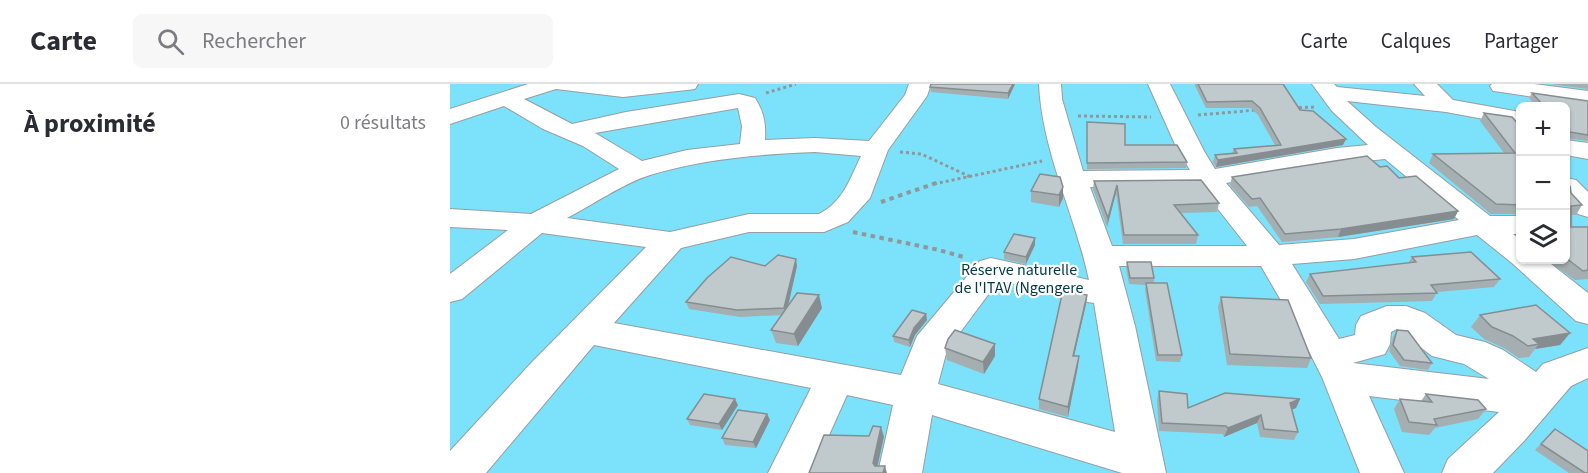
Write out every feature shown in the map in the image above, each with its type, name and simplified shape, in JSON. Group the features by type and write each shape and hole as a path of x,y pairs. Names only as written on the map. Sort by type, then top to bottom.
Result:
{"street":[{"path":"461,91 543,84"},
{"path":"450,117 549,84"},
{"path":"562,84 623,91 687,84"},
{"path":"450,218 536,223 670,241 749,223 831,220 856,198 876,149 916,96 920,84"},
{"path":"587,332 738,358 915,394 1143,465 1117,326 1107,293 1100,256 1069,169 1051,99 1050,84"},
{"path":"1159,84 1191,151 1208,178 1271,256 1335,366 1382,473"},
{"path":"1425,84 1446,105"},
{"path":"1497,85 1588,98"},
{"path":"1497,85 1516,118"},
{"path":"1322,87 1350,94 1446,105 1516,121"},
{"path":"1322,87 1390,151 1516,251"},
{"path":"507,99 551,124 592,141 638,170"},
{"path":"569,132 626,119 739,101 747,103 752,117 755,129 751,149"},
{"path":"450,291 536,223 638,170 687,158 751,149 815,145 876,149"},
{"path":"1570,148 1588,151"},
{"path":"1069,169 1208,178 1337,156 1390,151"},
{"path":"1570,190 1588,208"},
{"path":"1100,256 1271,256 1354,249 1483,225 1516,225"},
{"path":"1570,226 1588,226"},
{"path":"458,473 547,372 670,241"},
{"path":"1531,264 1588,312"},
{"path":"900,473 915,394 930,346 990,268 1074,289 1107,293"},
{"path":"1335,366 1372,344 1374,325 1388,316 1397,316 1414,321 1446,346 1473,352 1491,361 1535,398"},
{"path":"1464,473 1509,429 1557,375 1588,362"},
{"path":"1335,366 1535,398"},
{"path":"790,473 835,378"}],"path":[{"path":"876,149 921,154 972,177"},
{"path":"831,220 936,183 972,177 1014,165 1069,169"},
{"path":"831,220 878,240 926,245 990,268"}],"green space":[{"name":"Réserve naturelle de l'ITAV (Ngengere","path":"450,84 1588,84 1588,473 450,473"}],"building":[{"path":"931,84 1013,84 1008,93 930,87"},
{"path":"1198,84 1283,84 1300,110 1313,111 1346,139 1218,160 1215,155 1237,153 1234,149 1281,145 1260,108 1252,101 1207,102"},
{"path":"1532,93 1588,101 1588,135 1570,132 1570,102 1540,102"},
{"path":"1484,113 1512,117 1516,121 1516,205 1496,204 1433,154 1515,153"},
{"path":"1087,122 1125,124 1125,145 1177,145 1187,162 1087,163"},
{"path":"1367,156 1380,167 1387,166 1399,178 1416,176 1458,211 1341,229 1285,234 1260,198 1252,199 1232,177"},
{"path":"1040,174 1060,177 1063,187 1059,195 1031,191"},
{"path":"1201,180 1219,203 1174,205 1198,235 1124,235 1117,185 1108,218 1094,181"},
{"path":"1570,186 1571,193 1582,205 1571,206 1571,227 1588,227 1588,270 1583,271 1570,261"},
{"path":"1014,234 1035,238 1026,257 1004,252"},
{"path":"1471,252 1500,279 1431,285 1437,293 1323,296 1310,274 1416,262 1412,257"},
{"path":"778,255 796,259 784,308 737,310 686,302 707,278 731,257 765,266"},
{"path":"1127,262 1151,262 1154,278 1130,278"},
{"path":"1146,283 1167,283 1182,355 1158,355"},
{"path":"1063,290 1087,295 1073,356 1079,356 1068,407 1039,399"},
{"path":"797,293 819,295 794,334 771,330"},
{"path":"1221,297 1288,300 1311,358 1230,354"},
{"path":"1536,305 1570,333 1533,339 1539,344 1528,346 1513,336 1492,327 1480,315"},
{"path":"912,310 926,314 914,328 909,340 893,336"},
{"path":"955,330 995,344 983,362 945,348"},
{"path":"1397,330 1408,331 1432,363 1404,360 1393,345"},
{"path":"1159,391 1187,394 1188,408 1225,393 1300,399 1290,403 1298,432 1264,429 1261,415 1228,428 1226,426 1162,423"},
{"path":"704,394 735,399 719,424 687,419"},
{"path":"1426,394 1478,400 1486,409 1434,419 1437,425 1409,422 1400,399 1432,402"},
{"path":"738,410 767,414 753,442 722,438"},
{"path":"873,426 881,427 873,463 875,466 885,466 883,473 809,473 824,435 869,436"},
{"path":"1555,429 1588,451 1588,473 1541,444"}]}
